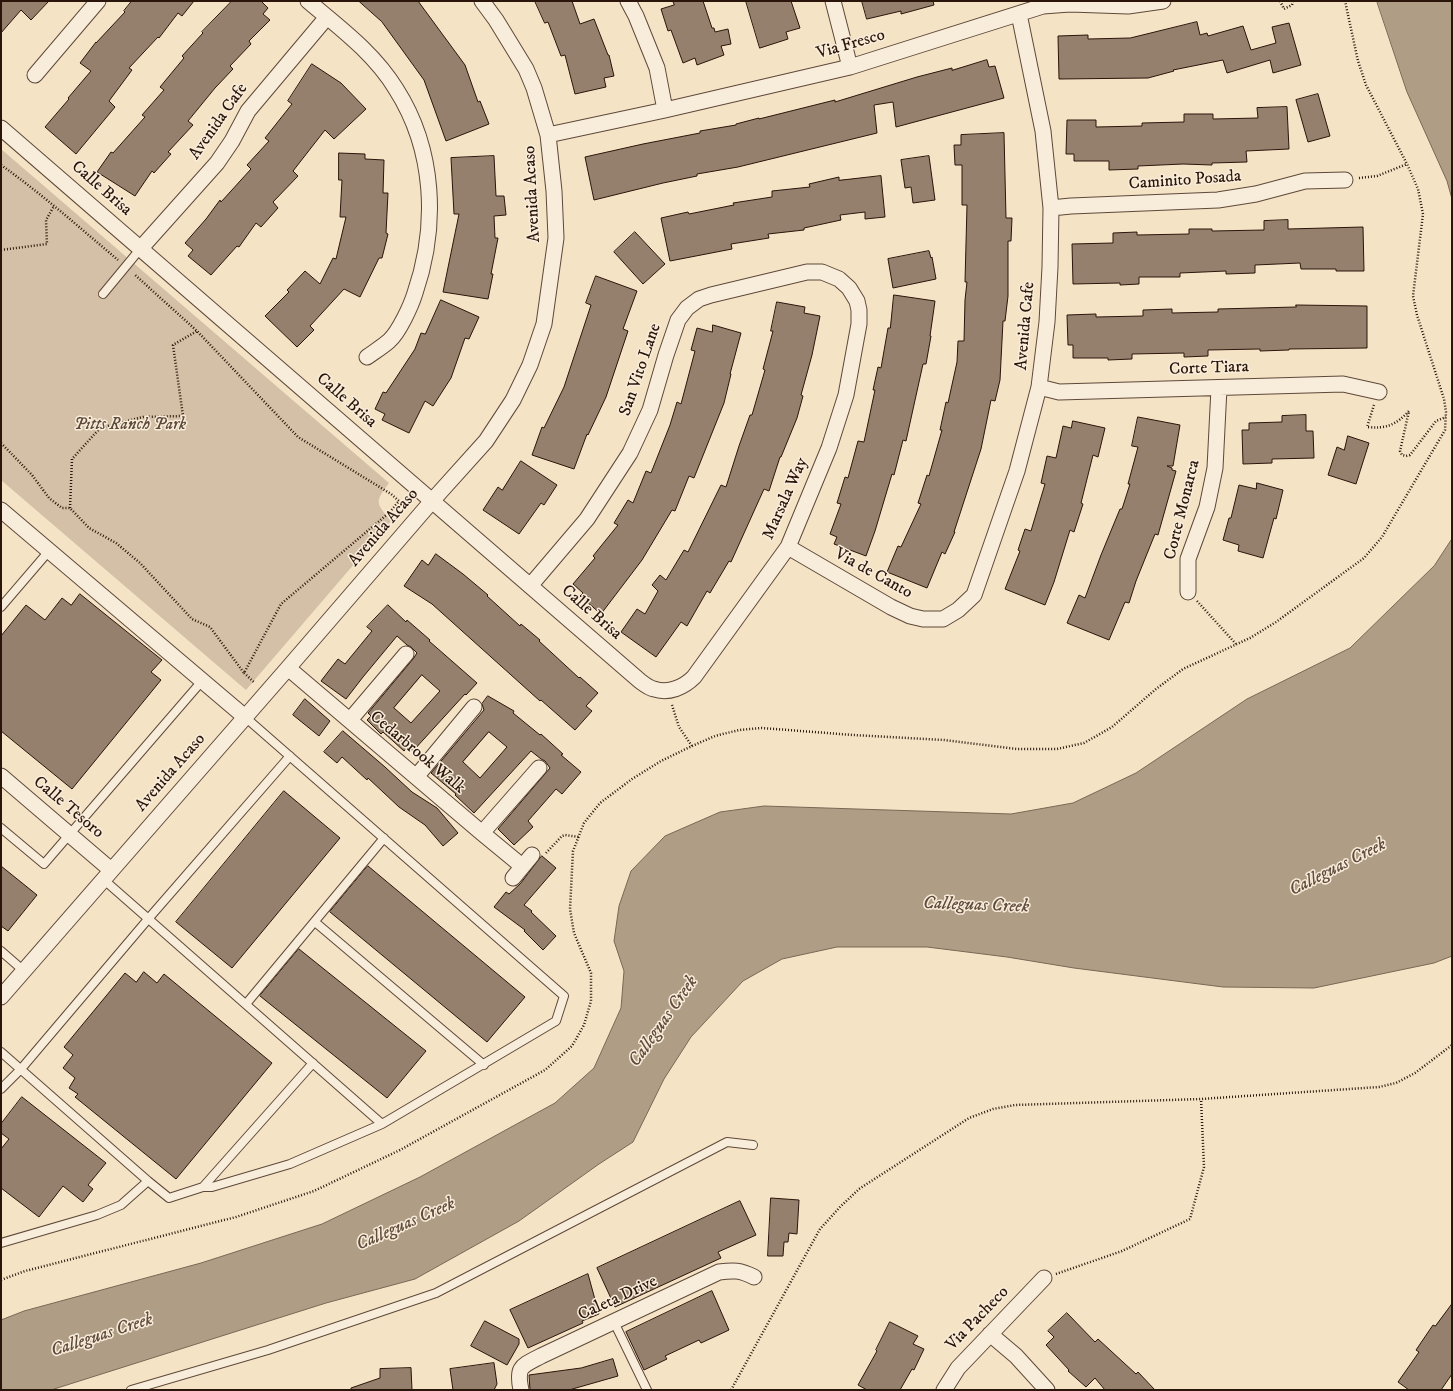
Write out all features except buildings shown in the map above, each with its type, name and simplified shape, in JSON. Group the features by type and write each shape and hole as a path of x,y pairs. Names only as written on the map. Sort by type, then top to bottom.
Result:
{"street":[{"path":"35,75 98,1"},
{"path":"308,1 367,52 396,88 408,109 421,140 427,170 430,197 430,224 427,250 421,276 410,309 390,340 367,357"},
{"name":"Avenida Acaso","path":"1,997 432,501 486,441 513,400 530,365 544,324 556,238 548,135 534,88 526,69 496,20 482,1"},
{"path":"628,1 636,16 657,68 665,110"},
{"path":"833,1 850,67"},
{"name":"Via Fresco","path":"548,135 665,110 850,67 1043,6 1070,4 1128,6 1163,1"},
{"name":"Avenida Cafe","path":"943,619 958,610 974,596 1017,471 1039,387 1047,322 1051,208 1043,131 1019,14"},
{"name":"Avenida Cafe","path":"141,248 217,163 232,141 248,111 328,17"},
{"name":"Calle Brisa","path":"1,128 640,681 654,690 672,690"},
{"name":"Caminito Posada","path":"1051,208 1218,200 1256,194 1305,181 1345,180"},
{"name":"San Vito Lane","path":"530,586 587,519 630,453 650,410 678,320 687,308 699,299 711,295 808,272 822,272 831,275 839,279 850,288"},
{"name":"Marsala Way","path":"672,690 686,685 694,677 788,547 829,448 846,394 859,324 859,310 850,288"},
{"name":"Corte Tiara","path":"1039,387 1059,392 1343,384 1379,392"},
{"name":"Corte Monarca","path":"1188,592 1188,559 1207,507 1215,468 1220,388"},
{"path":"1,510 245,718"},
{"name":"Via de Canto","path":"788,547 884,603 910,616 923,619 943,619"},
{"path":"350,720 406,654"},
{"name":"Cedarbrook Walk","path":"288,668 482,833 527,861"},
{"path":"416,776 474,707"},
{"path":"482,833 540,768"},
{"name":"Calle Tesoro","path":"1,776 69,834 107,874"},
{"path":"513,878 527,861"},
{"name":"Caleta Drive","path":"521,1390 518,1378 520,1371 524,1365 541,1356 719,1272 732,1270 741,1271 754,1277"},
{"name":"Via Pacheco","path":"944,1390 958,1368 1044,1278"},
{"path":"990,1334 1016,1356 1047,1390"}],"lane":[{"path":"103,294 141,248"},
{"path":"1,607 50,551"},
{"path":"1,828 44,864 202,681"},
{"path":"1,1052 169,1198 203,1187 212,1187 290,1164 382,1124 484,1065 556,1020 564,996 245,718"},
{"path":"1,1089 21,1069 149,918 290,756"},
{"path":"246,1004 384,838"},
{"path":"107,874 149,918 382,1124"},
{"path":"315,922 484,1065"},
{"path":"1,951 24,971"},
{"path":"203,1187 313,1063"},
{"path":"131,1390 268,1350 436,1293 727,1142 753,1145"},
{"path":"1,1243 97,1215 122,1205 148,1181"},
{"path":"614,1322 647,1390"}],"path":[{"path":"1280,1 1284,9 1292,5 1293,1"},
{"path":"1,1280 25,1271 236,1217 314,1191 400,1150 546,1070 572,1046 584,1025 591,1001 591,974 574,933 570,909 573,851 578,837 584,823 600,803 632,779 661,761 715,736 739,730 762,728 944,740 1017,749 1057,749 1084,743 1112,728 1156,689 1183,669 1250,638 1276,622 1364,558 1382,537 1444,430 1446,417 1444,398 1417,315 1414,296 1423,214 1418,189 1407,164 1366,85 1358,61 1345,1"},
{"path":"1345,180 1377,176 1407,164"},
{"path":"1,165 22,180 126,266 197,331 298,437 391,494 399,501 390,512 281,604 244,673 210,627 192,619 140,563 116,543 89,528 70,508 72,459 100,428 143,417 183,416 173,345 197,331"},
{"path":"1,250 47,244 46,220 54,206"},
{"path":"1379,392 1366,427 1376,428 1400,421 1408,411 1400,451 1402,455 1410,455 1436,421 1446,417"},
{"path":"1,443 32,475 50,498 62,508 70,508"},
{"path":"1188,592 1236,644"},
{"path":"672,690 672,708 679,727 692,746"},
{"path":"527,861 546,854 562,836 578,837"},
{"path":"731,1390 820,1229 859,1189 969,1118 993,1109 1015,1105 1201,1100 1378,1086 1396,1082 1414,1073 1452,1045"},
{"path":"1044,1278 1122,1251 1190,1219 1204,1168 1201,1100"}],"green space":[{"name":"Pitts Ranch Park","path":"1,149 389,483 381,494 379,502 382,510 391,521 246,690 1,480"}],"water":[{"path":"1377,1 1452,1 1452,199 1447,181 1407,92"},
{"name":"Calleguas Creek","path":"1452,539 1452,956 1434,963 1314,988 1223,987 927,947 837,947 782,959 743,981 691,1037 664,1079 633,1142 599,1164 519,1221 415,1279 326,1303 51,1390 1,1390 1,1320 24,1311 201,1263 322,1224 420,1177 555,1103 594,1068 621,1008 624,971 614,941 619,906 631,871 665,836 720,812 764,806 1011,814 1073,803 1136,773 1247,699 1350,648 1434,566"}]}
